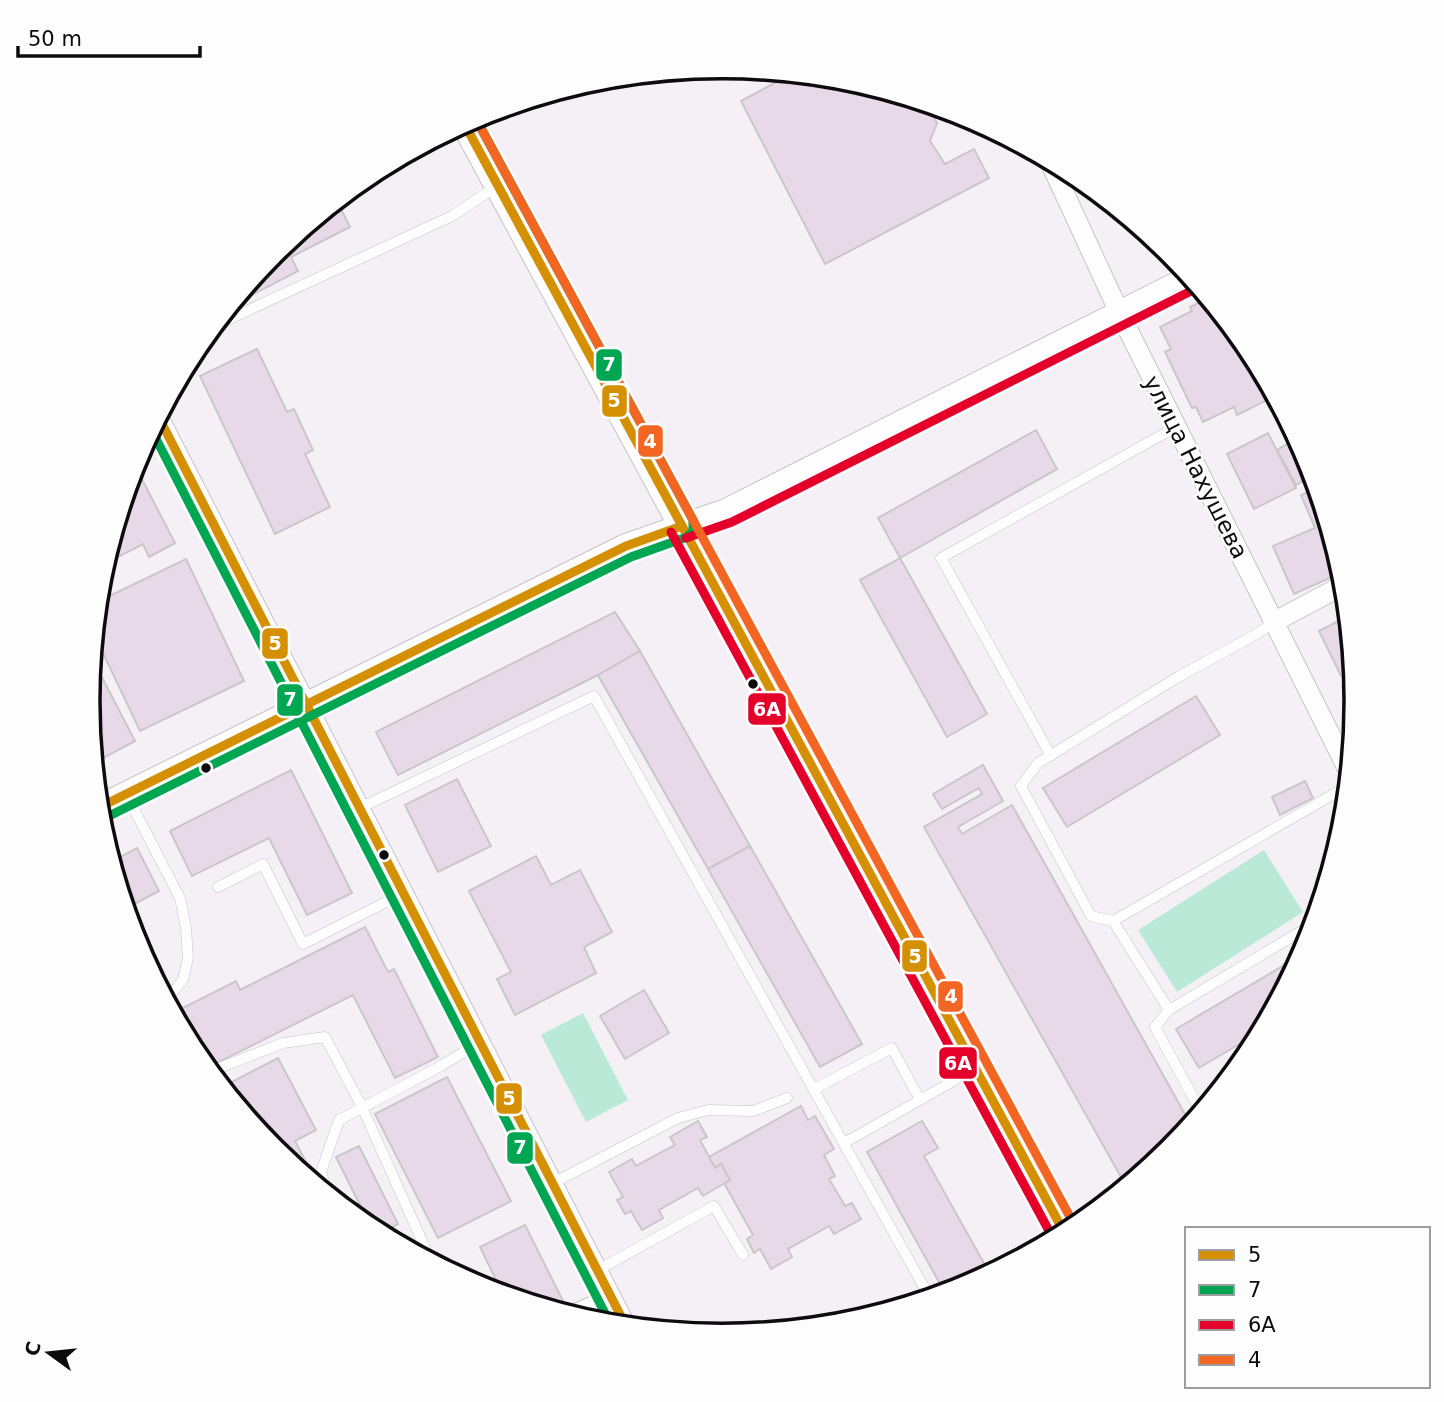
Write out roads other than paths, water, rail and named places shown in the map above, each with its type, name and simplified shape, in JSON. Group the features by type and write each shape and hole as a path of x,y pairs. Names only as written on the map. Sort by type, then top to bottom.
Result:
{"main road":[{"path":"469,133 1059,1223"}],"street":[{"name":"улица Нахушева","path":"1057,177 1120,314 1342,757"},
{"path":"109,803 626,546 726,511 1182,282"},
{"path":"164,427 620,1314"},
{"path":"1274,622 1334,590"},
{"path":"588,1308 612,1298"}],"lane":[{"path":"231,318 452,216 498,186"},
{"path":"1051,755 941,558 1176,426"},
{"path":"1274,622 1038,763 1021,786 1091,916 1113,920 1337,792"},
{"path":"359,808 594,696 925,1289"},
{"path":"126,794 180,898 188,958 183,980 173,992"},
{"path":"218,887 262,864 303,944 404,893"},
{"path":"1113,920 1169,1010"},
{"path":"1196,1103 1155,1027 1169,1010 1299,932"},
{"path":"220,1068 283,1043 325,1037 362,1107 425,1247"},
{"path":"323,1178 321,1172 339,1120 441,1066 480,1042"},
{"path":"814,1089 892,1048 920,1100"},
{"path":"844,1143 975,1069"},
{"path":"553,1183 678,1118 708,1110 753,1111 787,1098"},
{"path":"598,1270 714,1206 743,1255"}]}
